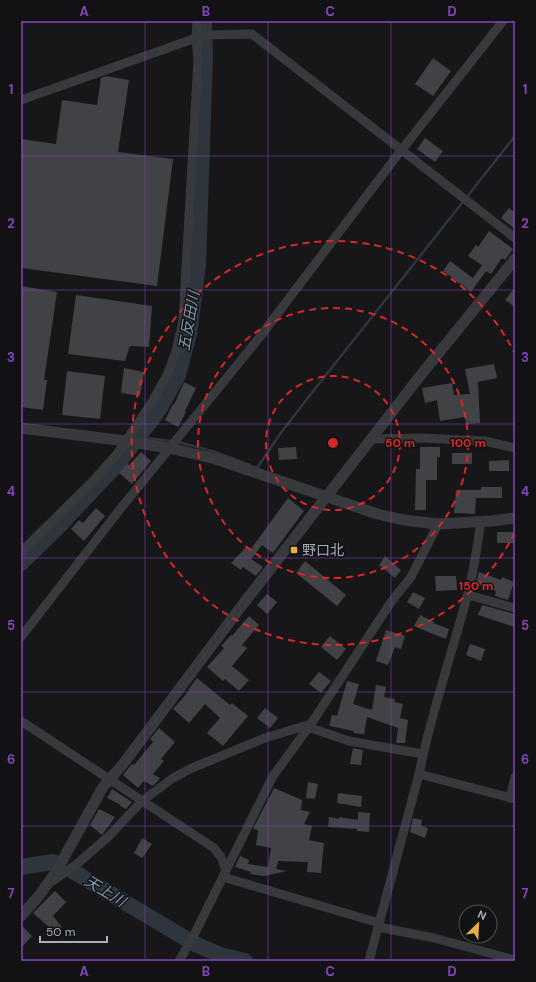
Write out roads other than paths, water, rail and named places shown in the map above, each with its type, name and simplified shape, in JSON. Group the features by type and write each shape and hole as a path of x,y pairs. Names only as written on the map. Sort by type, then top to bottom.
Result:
{"street":[{"path":"21,552 93,481 117,454 132,442 168,373 176,351 183,321 198,60 196,38 197,21"},
{"path":"21,637 117,513 259,338 401,150 503,21"},
{"path":"21,100 196,38 208,35 252,34 515,238"},
{"path":"21,916 38,897 56,872 109,779 123,764 232,618 420,376 515,259"},
{"path":"21,428 132,442 172,444 377,514 404,520 438,524 515,518"},
{"path":"371,439 420,438 485,441 515,448"},
{"path":"369,961 446,666 468,595 481,521"},
{"path":"179,961 225,874 273,776 391,602 411,577 438,524"},
{"path":"468,595 515,608"},
{"path":"21,721 214,848 221,857 225,874"},
{"path":"48,884 88,855 109,836 142,801 173,778 192,768 265,738 309,725 350,741 423,754"},
{"path":"419,774 512,798 515,777"},
{"path":"225,874 378,925 434,938 515,960"}],"waterway":[{"name":"五反田川","path":"21,563 57,528 119,462 158,411 178,375 189,334 198,265 205,56 204,21"},
{"path":"254,467 257,468 280,434 307,399 515,136"},
{"path":"139,437 171,441"},
{"path":"178,442 215,452 250,465"},
{"name":"天上川","path":"21,867 53,862"},
{"name":"天上川","path":"74,872 195,944 220,955 245,961"}],"place":[{"name":"野口北","path":"294,550"}]}
